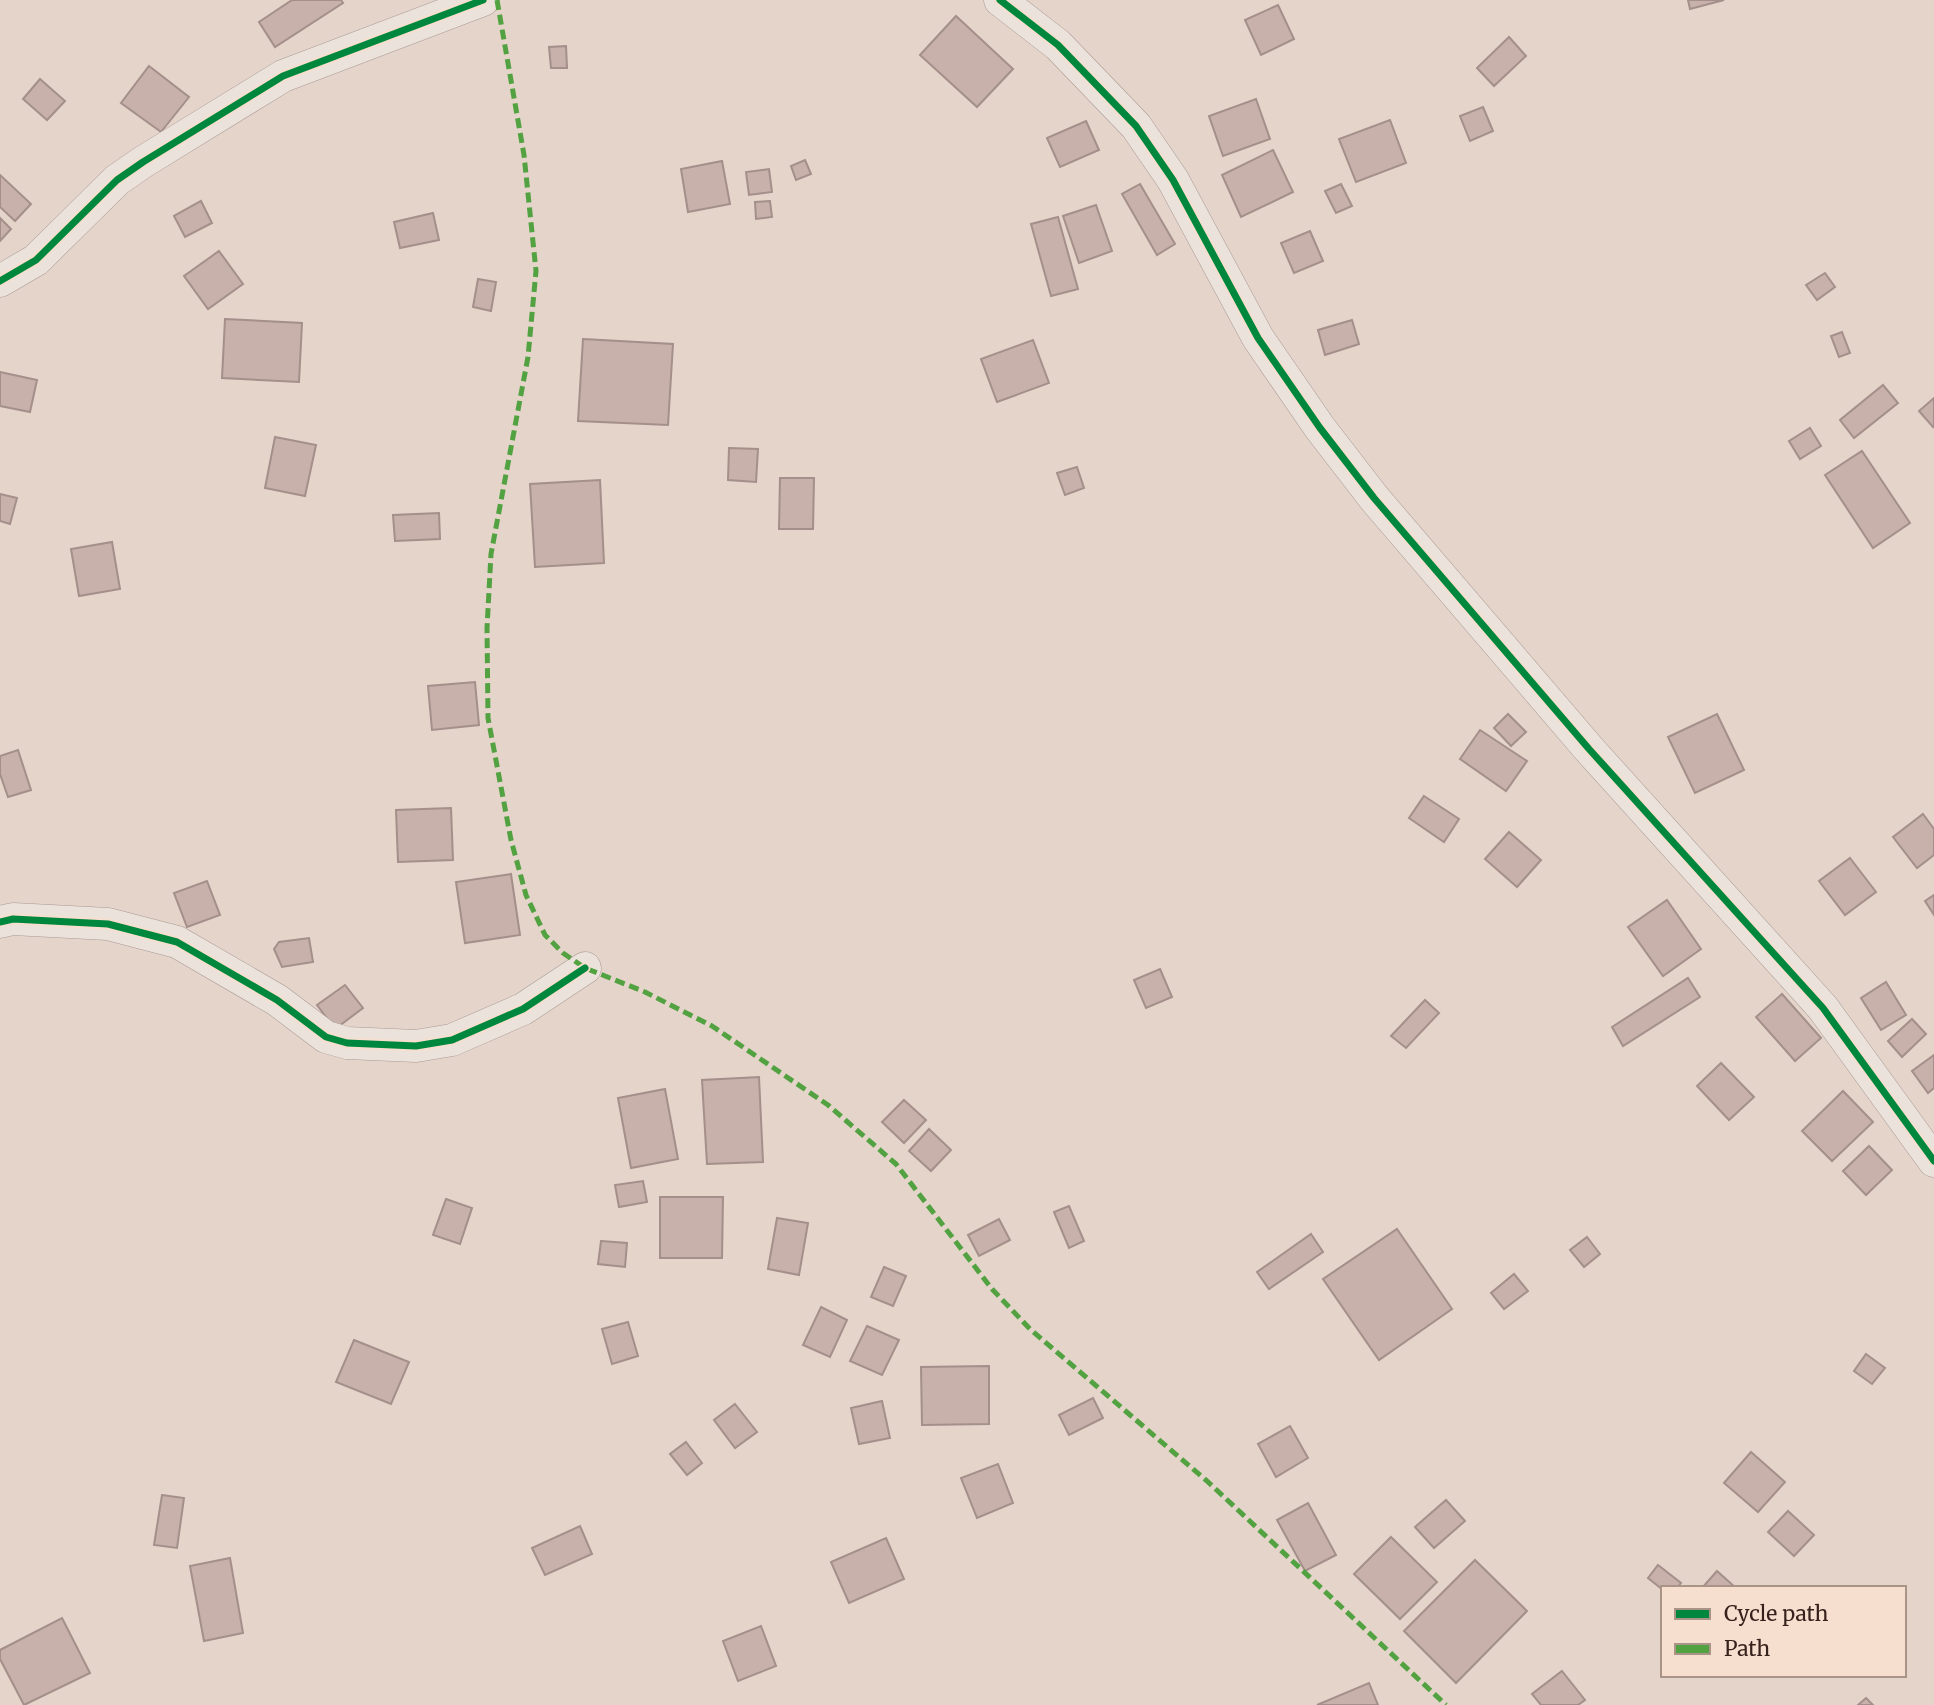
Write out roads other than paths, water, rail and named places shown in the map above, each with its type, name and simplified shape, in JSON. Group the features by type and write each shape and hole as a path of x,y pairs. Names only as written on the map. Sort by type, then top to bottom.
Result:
{"street":[{"path":"0,281 36,260 117,180 283,76 483,0"},
{"path":"1000,0 1058,45 1136,126 1173,180 1258,338 1320,428 1374,498 1589,749 1823,1008 1934,1161"},
{"path":"0,922 13,919 108,924 177,942 277,1000 326,1037 347,1044 416,1046 452,1040 523,1009 585,968"}]}
